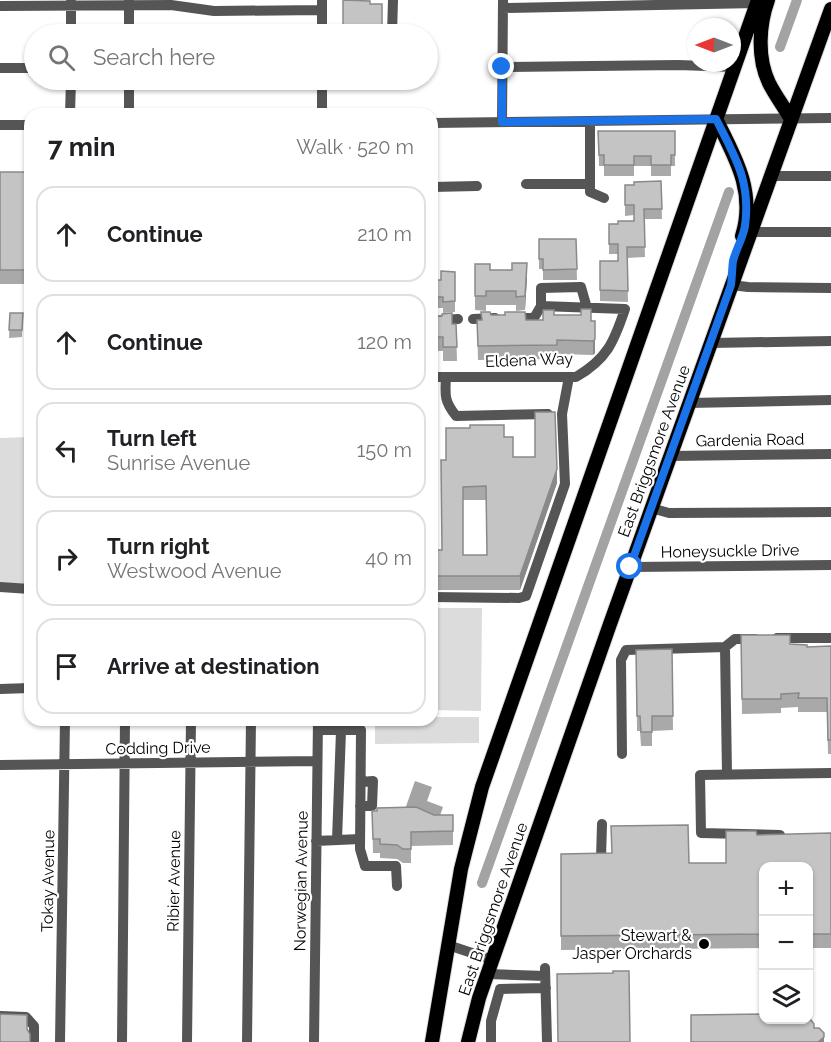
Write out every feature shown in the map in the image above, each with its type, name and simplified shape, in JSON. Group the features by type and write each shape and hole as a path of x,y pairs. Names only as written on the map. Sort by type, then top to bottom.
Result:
{"main road":[{"name":"East Briggsmore Avenue","path":"741,52 761,1"},
{"path":"761,1 764,10 760,36 763,63 768,81 791,119"},
{"name":"East Briggsmore Avenue","path":"468,1042 490,967 630,567 831,9"},
{"name":"East Briggsmore Avenue","path":"432,1042 461,869 485,778 733,72"},
{"path":"716,119 735,154 743,176 746,202 745,227 733,263 731,285"}],"street":[{"path":"392,24 393,0"},
{"path":"502,122 503,4 761,1"},
{"path":"71,3 71,24"},
{"path":"0,6 71,3 193,4 214,11 260,5 322,5 322,24"},
{"path":"129,3 129,24"},
{"path":"502,67 687,65"},
{"path":"0,68 24,68"},
{"path":"70,108 71,90"},
{"path":"129,90 129,108"},
{"path":"322,90 322,108"},
{"path":"438,123 831,118"},
{"path":"591,121 591,192 604,198"},
{"path":"0,125 24,125"},
{"path":"771,176 831,176"},
{"path":"526,184 591,184"},
{"path":"438,187 477,186"},
{"path":"750,232 831,232"},
{"path":"731,285 831,288"},
{"path":"474,319 534,318 541,306 541,288 581,287 587,308 541,306"},
{"name":"Eldena Way","path":"438,377 576,377 592,368 603,357 612,344 625,309 587,308"},
{"path":"438,321 458,319"},
{"path":"711,343 831,341"},
{"path":"446,377 446,404 456,416 562,414"},
{"path":"438,597 519,598 526,596 565,484 562,414 569,377"},
{"path":"689,403 831,400"},
{"path":"438,404 446,404"},
{"name":"Gardenia Road","path":"670,456 831,453"},
{"path":"651,508 669,513 831,512"},
{"name":"Honeysuckle Drive","path":"630,567 831,565"},
{"path":"0,587 24,589"},
{"path":"622,753 621,660 626,650 725,647 735,639 831,638"},
{"path":"725,647 727,774"},
{"path":"0,689 24,688"},
{"name":"Tokay Avenue","path":"60,1042 65,726"},
{"path":"122,1042 125,726"},
{"name":"Ribier Avenue","path":"187,1042 191,726"},
{"path":"247,1042 251,726"},
{"name":"Norwegian Avenue","path":"314,1042 318,726"},
{"path":"322,726 341,731 362,730 361,782 373,781 372,806 360,806 360,849 365,866 396,866 397,886"},
{"path":"338,840 341,731"},
{"name":"Codding Drive","path":"0,765 317,761"},
{"path":"789,836 701,833 700,775 831,773"},
{"path":"602,824 602,858"},
{"path":"316,841 360,839"},
{"path":"448,945 490,967 545,972 547,1042"},
{"path":"491,1042 493,1013 500,989 546,988"},
{"path":"0,1016 26,1017 34,1026 34,1042"}],"shaded area":[{"path":"24,437 24,585 0,585 0,438"},
{"path":"438,608 482,608 481,711 438,710"},
{"path":"438,717 479,717 479,743 375,744 375,726 438,726"},
{"path":"415,781 432,787 427,801 443,807 437,824 404,812"}],"building":[{"path":"343,0 382,4 382,24 343,24"},
{"path":"598,131 675,131 675,155 671,155 671,165 651,165 651,156 634,156 634,165 604,165 604,155 599,155"},
{"path":"0,172 24,172 24,270 0,270"},
{"path":"661,181 662,209 644,209 645,247 627,247 628,291 600,290 600,261 618,261 618,244 609,244 609,224 618,224 618,221 634,221 634,205 625,205 625,185 634,185 634,182"},
{"path":"539,239 576,239 577,269 543,270 543,259 539,259"},
{"path":"512,263 527,263 525,296 516,297 516,291 486,291 486,296 475,296 475,264 490,264 490,270 512,270"},
{"path":"441,271 455,272 455,301 443,302 443,297 438,297 438,280 441,280"},
{"path":"581,309 591,309 591,321 595,321 593,341 557,340 557,345 478,346 477,320 482,320 481,312 505,315 505,312 525,312 526,320 543,320 543,310 554,310 554,315 581,315"},
{"path":"10,313 23,313 22,330 9,330"},
{"path":"452,313 452,324 456,324 457,347 443,347 443,337 438,337 438,316"},
{"path":"535,412 555,412 557,469 520,576 438,576 438,550 442,550 441,460 446,460 446,428 504,425 504,437 513,437 513,457 535,457","holes":["486,486 487,555 463,555 463,487"]},
{"path":"741,635 790,635 790,644 807,645 807,647 831,646 831,740 828,740 827,698 798,698 799,693 781,694 781,699 742,699"},
{"path":"672,649 673,716 652,716 652,732 641,732 640,716 637,716 636,650"},
{"path":"416,807 434,815 453,815 453,831 411,832 411,849 380,844 380,839 373,839 372,811 377,811 377,808"},
{"path":"688,825 689,863 726,863 726,831 756,831 757,835 831,833 831,934 813,934 813,862 759,862 759,934 561,936 561,854 612,853 611,826"},
{"path":"613,971 629,971 630,1042 558,1042 557,974 613,973"},
{"path":"0,1014 27,1015 30,1042 0,1042"},
{"path":"759,1014 759,1024 813,1023 814,1028 819,1028 824,1033 824,1037 818,1042 691,1042 691,1015"}],"waterway":[{"path":"780,47 797,0"},
{"path":"482,883 729,192"}],"place":[{"name":"Stewart & Jasper Orchards","path":"704,944"}],"route":[{"path":"502,67 502,122 716,119 735,154 743,176 746,202 745,227 733,263 731,285 630,567"}]}
